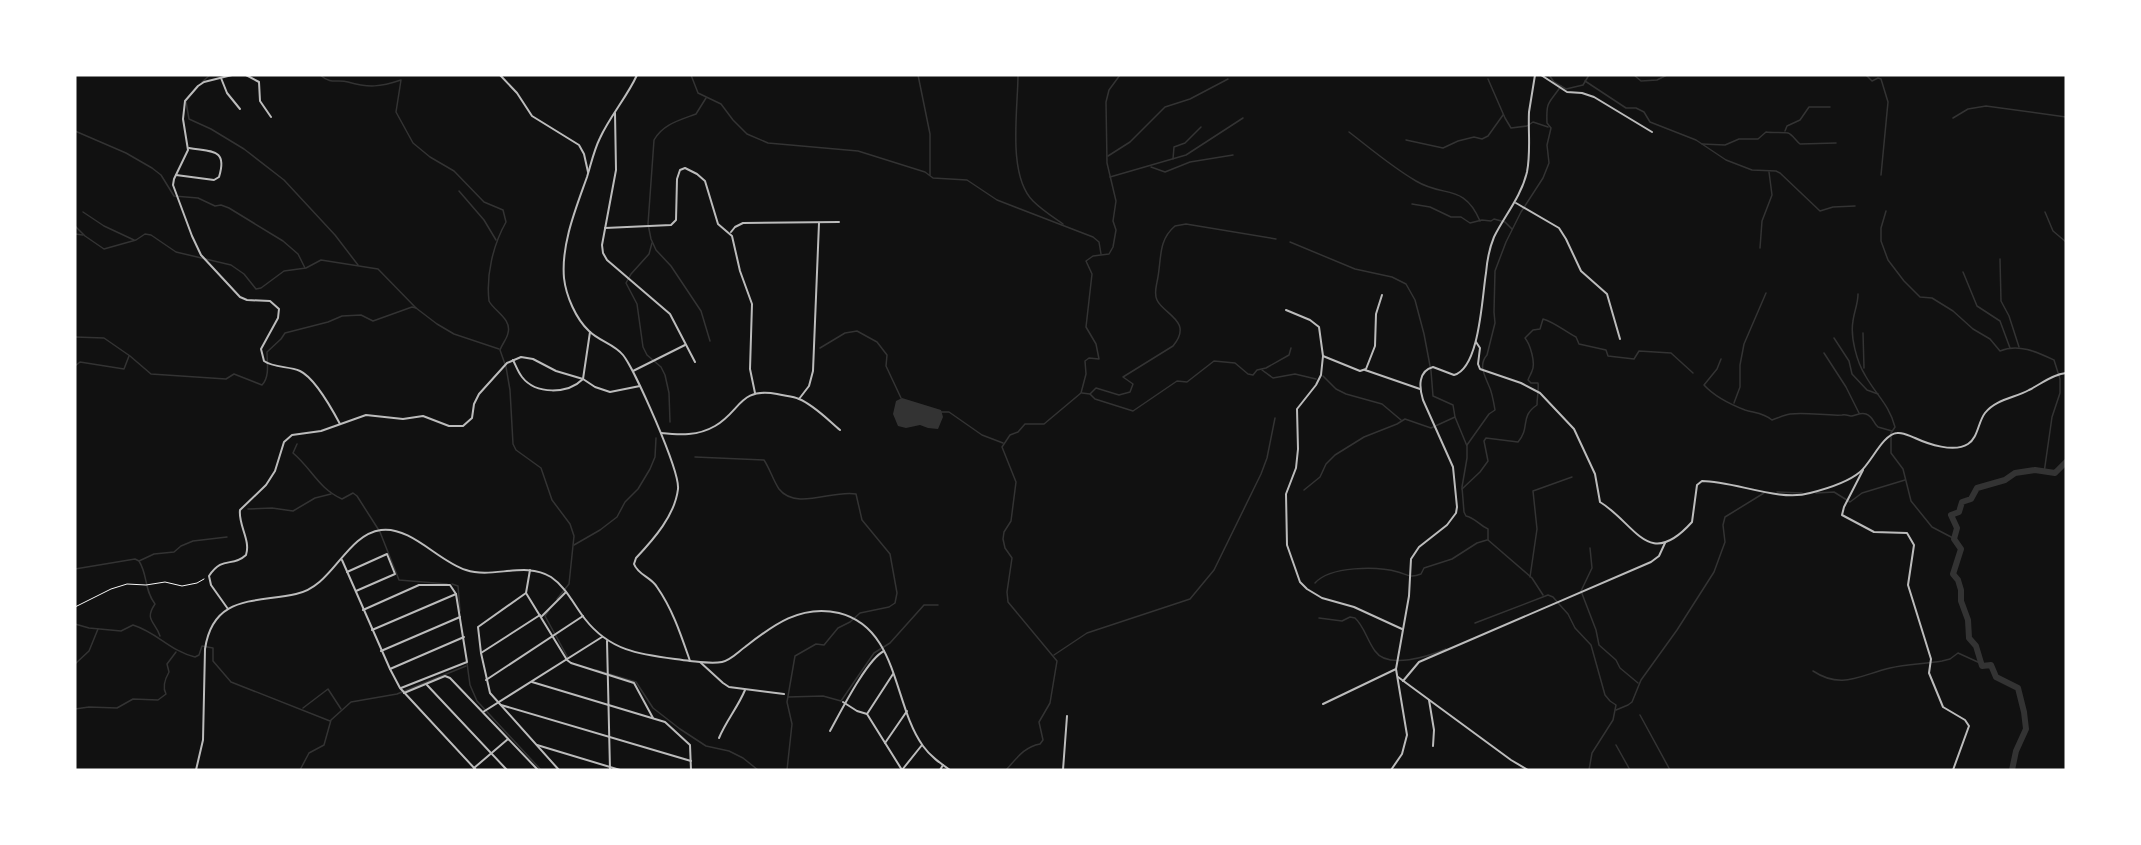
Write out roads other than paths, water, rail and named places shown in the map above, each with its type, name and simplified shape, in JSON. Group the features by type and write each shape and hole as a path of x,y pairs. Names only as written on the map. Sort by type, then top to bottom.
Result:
{"street":[{"path":"232,75 204,82 198,86 183,106 183,119 189,148 173,183 176,194 201,255 240,297 247,300 270,301 279,309 278,318 261,349 264,361 306,375 340,423"},
{"path":"246,75 259,82 260,100 271,117"},
{"path":"500,75 517,93 532,116 579,145 584,154 588,172"},
{"path":"637,75 600,137 569,233 564,270 565,282 569,297 580,319 590,332 621,353 633,371 661,433 678,481 677,494 668,518 636,558 635,567 654,583 668,605 690,661"},
{"path":"1392,770 1402,754 1407,735 1396,669 1409,596 1412,559 1414,553 1425,541 1447,525 1456,513 1457,507 1453,466 1423,400 1420,389 1422,375 1428,368 1441,368 1454,375 1462,372 1471,357 1476,342 1489,254 1499,228 1516,203 1528,167 1529,112 1535,75"},
{"path":"1541,75 1568,92 1594,97 1652,132"},
{"path":"221,78 226,93 240,109"},
{"path":"615,114 616,170 602,245 606,258 669,314 695,362"},
{"path":"176,175 214,180 219,177 223,161 220,156 189,148"},
{"path":"605,228 663,227 673,224 676,216 677,179 680,171 685,168 705,181 718,224 730,232 740,271 752,304 750,369 756,393"},
{"path":"1516,203 1559,228 1581,271 1607,294 1620,339"},
{"path":"730,232 735,226 743,223 839,222"},
{"path":"799,399 809,387 813,371 819,223"},
{"path":"1365,370 1375,346 1376,314 1382,295"},
{"path":"1286,310 1310,320 1319,327 1323,356 1319,379 1297,409 1298,449 1295,472 1287,490 1287,545 1300,582 1322,598 1354,607 1403,629"},
{"path":"583,379 590,332"},
{"path":"1476,342 1480,346 1478,364 1480,369 1521,383 1540,393 1574,429 1595,474 1600,502 1640,537 1656,544 1675,538 1692,522 1697,485 1702,481 1784,494 1808,494 1859,473 1893,433 1936,445 1958,447 1967,445 1973,440 1985,413 1993,405 2027,391 2057,374 2066,373"},
{"path":"633,371 684,345"},
{"path":"1323,356 1360,371 1365,370 1420,389"},
{"path":"228,609 211,585 210,576 221,563 240,560 246,555 248,546 239,517 240,510 260,492 272,476 286,438 321,431 357,416 371,415 403,419 423,416 449,426 464,426 472,418 474,404 479,394 507,363 521,357 583,379 595,387 610,392 640,386"},
{"path":"513,359 524,380 548,391 561,390 583,379"},
{"path":"661,433 687,435 709,429 724,419 744,399 756,393 799,399 840,430"},
{"path":"1868,463 1842,515 1874,532 1907,533 1914,545 1908,585 1931,659 1929,673 1943,707 1965,720 1969,726 1953,770"},
{"path":"196,770 200,761 203,740 206,641 215,622 228,609 243,601 305,592 317,585 362,538 382,530 401,533 467,571 496,573 530,570 551,577 602,637 628,651 639,654 700,662 725,661 782,621 801,613 817,610 842,614 857,621 876,636 922,745 950,770"},
{"path":"1403,681 1419,662 1651,562 1659,556 1665,543"},
{"path":"347,572 387,554 395,574 355,592"},
{"path":"342,560 381,651 404,693 475,769 508,739"},
{"path":"530,570 526,593 567,660 636,684 653,718"},
{"path":"363,610 419,585 450,585 453,587 464,637 467,658 465,663 400,688"},
{"path":"480,653 541,616 566,592"},
{"path":"526,593 478,627 480,653 488,691 559,770"},
{"path":"372,630 456,594"},
{"path":"486,680 583,616"},
{"path":"381,651 460,617"},
{"path":"390,669 464,637"},
{"path":"483,712 500,704 602,637"},
{"path":"607,640 610,768"},
{"path":"830,731 844,703 870,665 884,651"},
{"path":"700,662 726,686 784,694"},
{"path":"1323,704 1396,669"},
{"path":"867,714 893,674"},
{"path":"404,693 445,676 448,677 538,770"},
{"path":"1398,677 1528,770"},
{"path":"532,682 669,724 690,745 691,770"},
{"path":"426,684 507,770"},
{"path":"719,738 723,728 737,709 745,690"},
{"path":"1429,700 1434,730 1433,746"},
{"path":"844,703 867,714 902,770 922,745"},
{"path":"500,704 691,761"},
{"path":"885,743 907,711"},
{"path":"1063,770 1067,716"},
{"path":"535,745 620,770"},
{"path":"940,770 943,765"}],"waterway":[{"path":"202,82 210,75"},
{"path":"320,75 331,81 368,86 401,80 396,112 413,143 430,157 454,171 484,202 503,210 506,222 491,260 489,301 505,319 509,328 500,350 510,390 513,444 516,450 541,468 552,500 570,524 574,536 569,584 557,599"},
{"path":"691,75 698,93 721,104 747,134 768,143 858,151 925,172 933,178 967,180 997,200 1093,237 1099,242 1101,254"},
{"path":"918,75 930,134 930,175"},
{"path":"1018,75 1016,141 1020,175 1025,190 1033,201 1063,224"},
{"path":"1006,770 1025,750 1040,744 1043,740 1039,722 1050,703 1057,661 1008,602 1007,592 1012,558 1005,548 1003,539 1004,532 1011,521 1016,482 1002,447 1010,435 1018,432 1025,424 1044,424 1081,393 1086,374 1085,361 1089,358 1099,359 1096,344 1086,327 1092,274 1086,261 1093,256 1109,254 1113,247 1116,230 1113,221 1116,201 1107,163 1106,102 1109,90 1120,75"},
{"path":"1549,75 1554,82 1566,89 1583,85 1589,75"},
{"path":"1601,75 1616,75"},
{"path":"1634,75 1641,81 1657,80 1667,75"},
{"path":"1866,75 1872,81 1881,79 1888,102 1881,175"},
{"path":"1108,156 1130,142 1165,107 1190,99 1228,79"},
{"path":"1488,79 1511,128 1527,126 1533,122 1548,127"},
{"path":"1585,81 1626,108 1636,108 1644,112 1650,122 1696,140 1726,160 1752,170 1780,173 1820,211 1833,207 1855,206"},
{"path":"1467,445 1489,414 1495,410 1483,367 1495,323 1495,271 1506,242 1521,212 1543,178 1549,163 1547,145 1551,128 1547,123 1547,110 1561,86"},
{"path":"706,98 696,114 667,126 654,140 648,224 656,250 671,266 701,311 710,341"},
{"path":"186,102 189,119 244,149 284,180 335,235 358,265"},
{"path":"1953,118 1968,109 1986,106 2066,117"},
{"path":"1785,131 1787,126 1800,120 1809,107 1830,107"},
{"path":"1406,140 1443,148 1474,137 1482,139 1488,136 1503,115"},
{"path":"1110,177 1186,155 1243,118"},
{"path":"1173,159 1174,147 1185,143 1201,127"},
{"path":"75,131 126,153 152,168 161,175 174,196 198,198 215,206 221,205 229,208 283,241 298,254 305,268"},
{"path":"1349,132 1416,181 1460,196 1474,209 1480,221"},
{"path":"1702,144 1725,145 1739,139 1758,139 1766,132 1788,133 1800,144 1836,143"},
{"path":"1151,167 1165,172 1190,162 1233,155"},
{"path":"1760,248 1762,221 1772,195 1769,172"},
{"path":"459,191 484,220 496,240"},
{"path":"1412,204 1430,207 1451,217 1461,217 1470,223 1494,219 1505,222 1512,229"},
{"path":"1886,211 1881,228 1881,241 1888,260 1920,297 1932,298 1953,311 1973,329 1990,339 2000,351 2021,348 2054,360 2060,379 2060,393 2052,417 2044,473"},
{"path":"83,212 104,226 134,240"},
{"path":"2045,212 2053,231 2066,242"},
{"path":"1090,394 1096,388 1119,395 1130,392 1133,384 1123,377 1173,346 1179,337 1179,324 1160,305 1155,293 1165,238 1175,226 1186,224 1276,239"},
{"path":"75,226 104,249 136,240 145,234 151,235 176,252 231,265 244,274 256,289 261,288 284,271 306,268 321,260 378,269 416,308 437,324 454,334 499,349"},
{"path":"75,234 83,235"},
{"path":"1290,242 1355,269 1392,277 1406,284 1415,300 1424,334 1433,396 1453,405 1455,417 1467,446 1462,487 1464,512 1466,516 1488,529 1488,540"},
{"path":"652,243 649,254 626,283 637,304 643,347 665,375 669,393 670,422"},
{"path":"2000,259 2001,301 2009,316 2019,347"},
{"path":"1963,272 1977,306 2000,321 2010,348"},
{"path":"1734,403 1740,387 1740,365 1744,344 1766,293"},
{"path":"1858,294 1852,327 1855,349 1862,370 1886,406 1895,427 1891,433 1891,453 1903,469 1911,501 1932,527 1953,538"},
{"path":"75,337 104,338 151,374 226,379 234,374 262,385 267,374 267,352 285,333 342,316 361,315 373,321 412,307 416,308"},
{"path":"1462,489 1488,461 1484,441 1486,438 1518,442 1522,437 1528,414 1537,405 1538,388 1538,383 1531,383 1528,380 1533,368 1533,359 1525,338 1533,330 1540,329 1543,319 1576,337 1579,344 1606,350 1608,356 1634,359 1639,351 1671,353 1693,373"},
{"path":"820,348 845,333 857,331 877,342 887,355 886,366 901,398"},
{"path":"1863,333 1864,368"},
{"path":"1834,338 1849,361 1852,374 1867,390 1878,394"},
{"path":"1082,393 1133,411 1177,381 1187,382 1214,361 1235,363 1248,374 1253,375 1257,370 1266,368 1289,355 1291,348"},
{"path":"1824,353 1846,387 1859,413"},
{"path":"75,366 80,362 124,369 129,356"},
{"path":"1721,359 1717,369 1704,385 1740,408 1772,420 1788,414 1852,416 1864,413 1871,417 1878,427 1892,431"},
{"path":"1262,370 1273,378 1295,374 1316,379"},
{"path":"1323,376 1336,389 1382,404 1401,420"},
{"path":"941,412 949,412 982,435 1003,443"},
{"path":"1304,490 1320,477 1326,464 1335,455 1364,437 1405,419 1431,428 1455,417"},
{"path":"1054,655 1087,633 1190,599 1214,570 1261,474 1267,458 1275,418"},
{"path":"574,545 617,517 625,502 638,489 650,469 655,457 656,438"},
{"path":"297,444 293,453 321,484 342,499 353,493 357,496 380,532 399,580 447,584"},
{"path":"695,457 764,460 779,489 795,498 856,494 862,520 890,554 897,593 895,603 889,607 860,613 850,622 838,628 824,645 816,644 795,656 787,702 792,724 787,770"},
{"path":"2012,770 2016,751 2026,729 2024,712 2018,688 1996,677 1991,665 1982,666 1976,646 1969,638 1968,620 1961,601 1961,590 1953,574 1961,549 1954,539 1957,528 1951,515 1959,512 1962,502 1971,499 1977,488 2005,480 2015,473 2035,470 2055,473 2066,462"},
{"path":"1530,577 1537,529 1533,491 1572,477"},
{"path":"1816,493 1834,492 1850,502 1862,493 1905,480"},
{"path":"1777,492 1802,493"},
{"path":"1616,710 1632,702 1641,680 1677,630 1714,572 1725,542 1723,525 1725,517 1764,493"},
{"path":"248,509 272,508 293,511 315,498 331,494"},
{"path":"75,569 135,559 139,561 154,554 174,552 193,541 227,537"},
{"path":"1315,583 1331,573 1366,568 1389,570 1409,576 1417,575 1421,574 1424,568 1452,559 1477,543 1487,540"},
{"path":"1488,540 1532,578 1543,595"},
{"path":"1590,548 1592,568 1581,591 1596,630 1599,645 1616,660 1620,668 1638,683"},
{"path":"139,561 155,604 150,617 160,636"},
{"path":"452,584 458,586 460,611"},
{"path":"1475,623 1548,595 1553,597 1568,614 1575,628 1591,645 1605,695 1616,705 1613,720 1592,753 1589,770"},
{"path":"788,697 823,696 841,701 874,653 890,643 924,605 938,605"},
{"path":"549,610 545,616 568,658"},
{"path":"1319,618 1342,621 1350,617 1355,618 1375,651 1381,657 1389,660 1409,660 1446,649"},
{"path":"75,624 89,628 121,631 133,625 142,628 178,651 195,657 199,655 202,646 213,648 213,661 231,682 330,721"},
{"path":"75,664 89,651 98,629"},
{"path":"75,709 117,708 133,699 158,700 166,694 164,683 169,672 167,664 176,652"},
{"path":"1813,671 1833,680 1851,679 1896,667 1942,661 1958,653 1980,663"},
{"path":"467,663 470,685 477,701 541,770"},
{"path":"300,770 309,753 324,745 331,720 351,702 397,694 466,666"},
{"path":"596,670 636,682 653,708 680,729 706,746 729,751 743,758 758,770"},
{"path":"303,708 328,689 341,709"},
{"path":"1640,715 1670,770"},
{"path":"1616,745 1630,770"}]}
